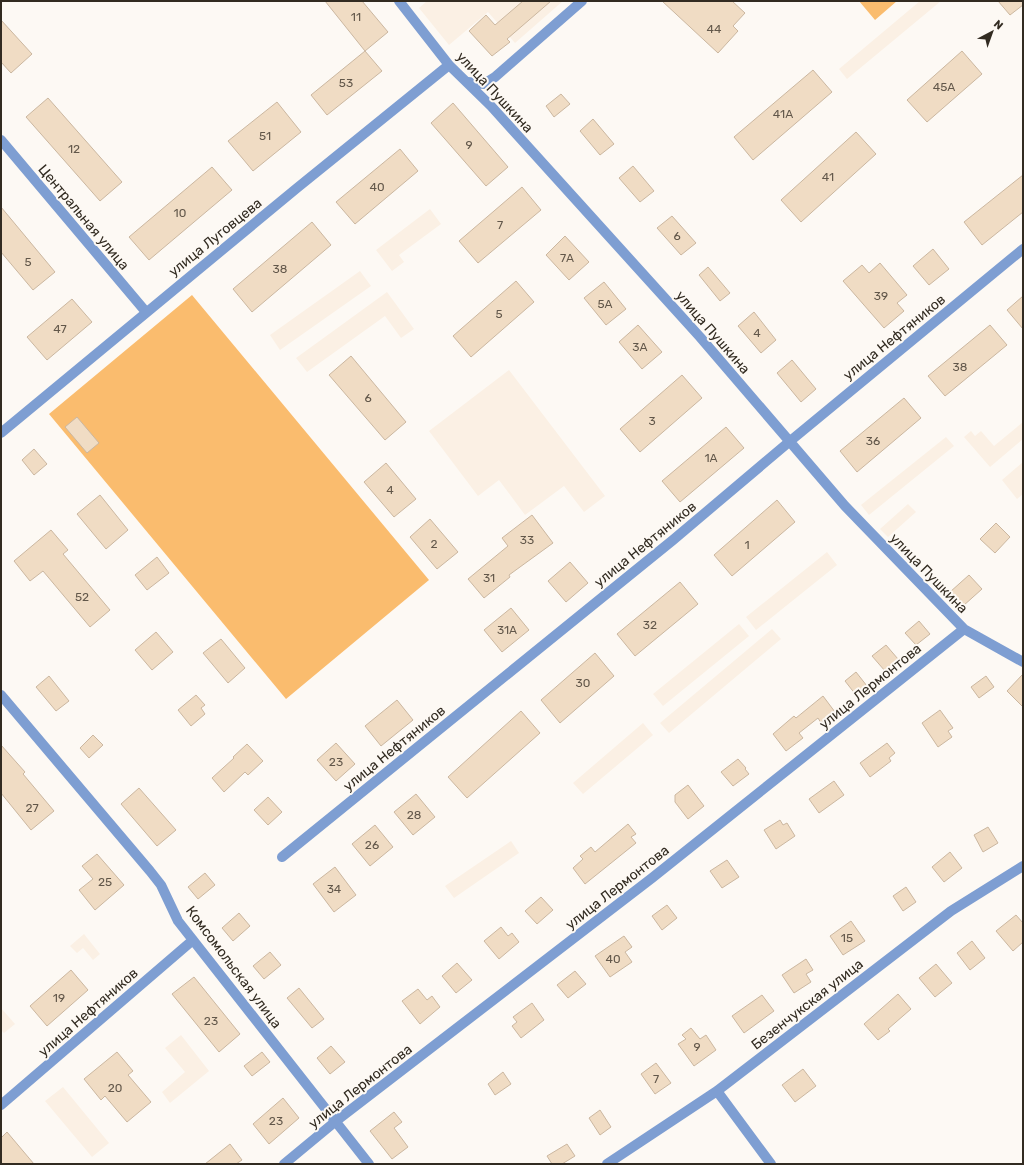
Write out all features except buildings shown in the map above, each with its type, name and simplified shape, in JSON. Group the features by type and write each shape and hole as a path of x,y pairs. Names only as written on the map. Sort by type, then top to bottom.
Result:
{"street":[{"name":"улица Пушкина","path":"399,1 449,65 491,106 704,342 845,506 964,628 1023,662"},
{"path":"468,82 484,84 495,77 582,1"},
{"name":"улица Луговцева","path":"1,433 146,312 449,65"},
{"name":"Центральная улица","path":"1,140 146,312"},
{"name":"улица Нефтяников","path":"282,857 673,540 1023,249"},
{"name":"улица Лермонтова","path":"284,1164 336,1121 652,878 964,628"},
{"name":"Комсомольская улица","path":"1,695 161,885 178,921 369,1164"},
{"name":"Безенчукская улица","path":"607,1164 718,1091 951,911 1023,866"},
{"name":"улица Нефтяников","path":"1,1106 193,940"},
{"path":"718,1091 771,1164"}],"shaded area":[{"path":"427,1 563,1 515,43 488,12 449,45 419,8"},
{"path":"859,1 897,1 875,20"},
{"path":"920,1 941,1 847,79 839,69"},
{"path":"430,209 441,224 399,255 404,262 392,271 376,250"},
{"path":"360,271 371,286 280,350 270,335"},
{"path":"387,292 414,329 401,338 385,316 307,372 296,358"},
{"path":"192,295 429,580 286,699 49,414"},
{"path":"509,370 605,496 584,512 564,486 525,515 499,480 478,496 429,431"},
{"path":"1023,422 1023,439 990,467 964,437 971,431 975,436 981,431 994,446"},
{"path":"946,437 954,446 869,515 861,505"},
{"path":"1023,462 1023,494 1017,499 1002,480"},
{"path":"908,504 916,512 888,537 880,529"},
{"path":"827,552 837,565 756,630 746,617"},
{"path":"739,624 749,636 663,706 653,694"},
{"path":"772,629 781,639 669,733 660,723"},
{"path":"643,723 653,735 583,794 573,783"},
{"path":"511,841 519,853 454,898 445,886"},
{"path":"84,934 100,954 93,960 83,948 77,953 70,946"},
{"path":"1,1008 15,1024 4,1033 1,1030"},
{"path":"181,1035 209,1071 170,1103 162,1092 185,1072 165,1048"},
{"path":"63,1087 109,1143 92,1157 45,1101"}]}
